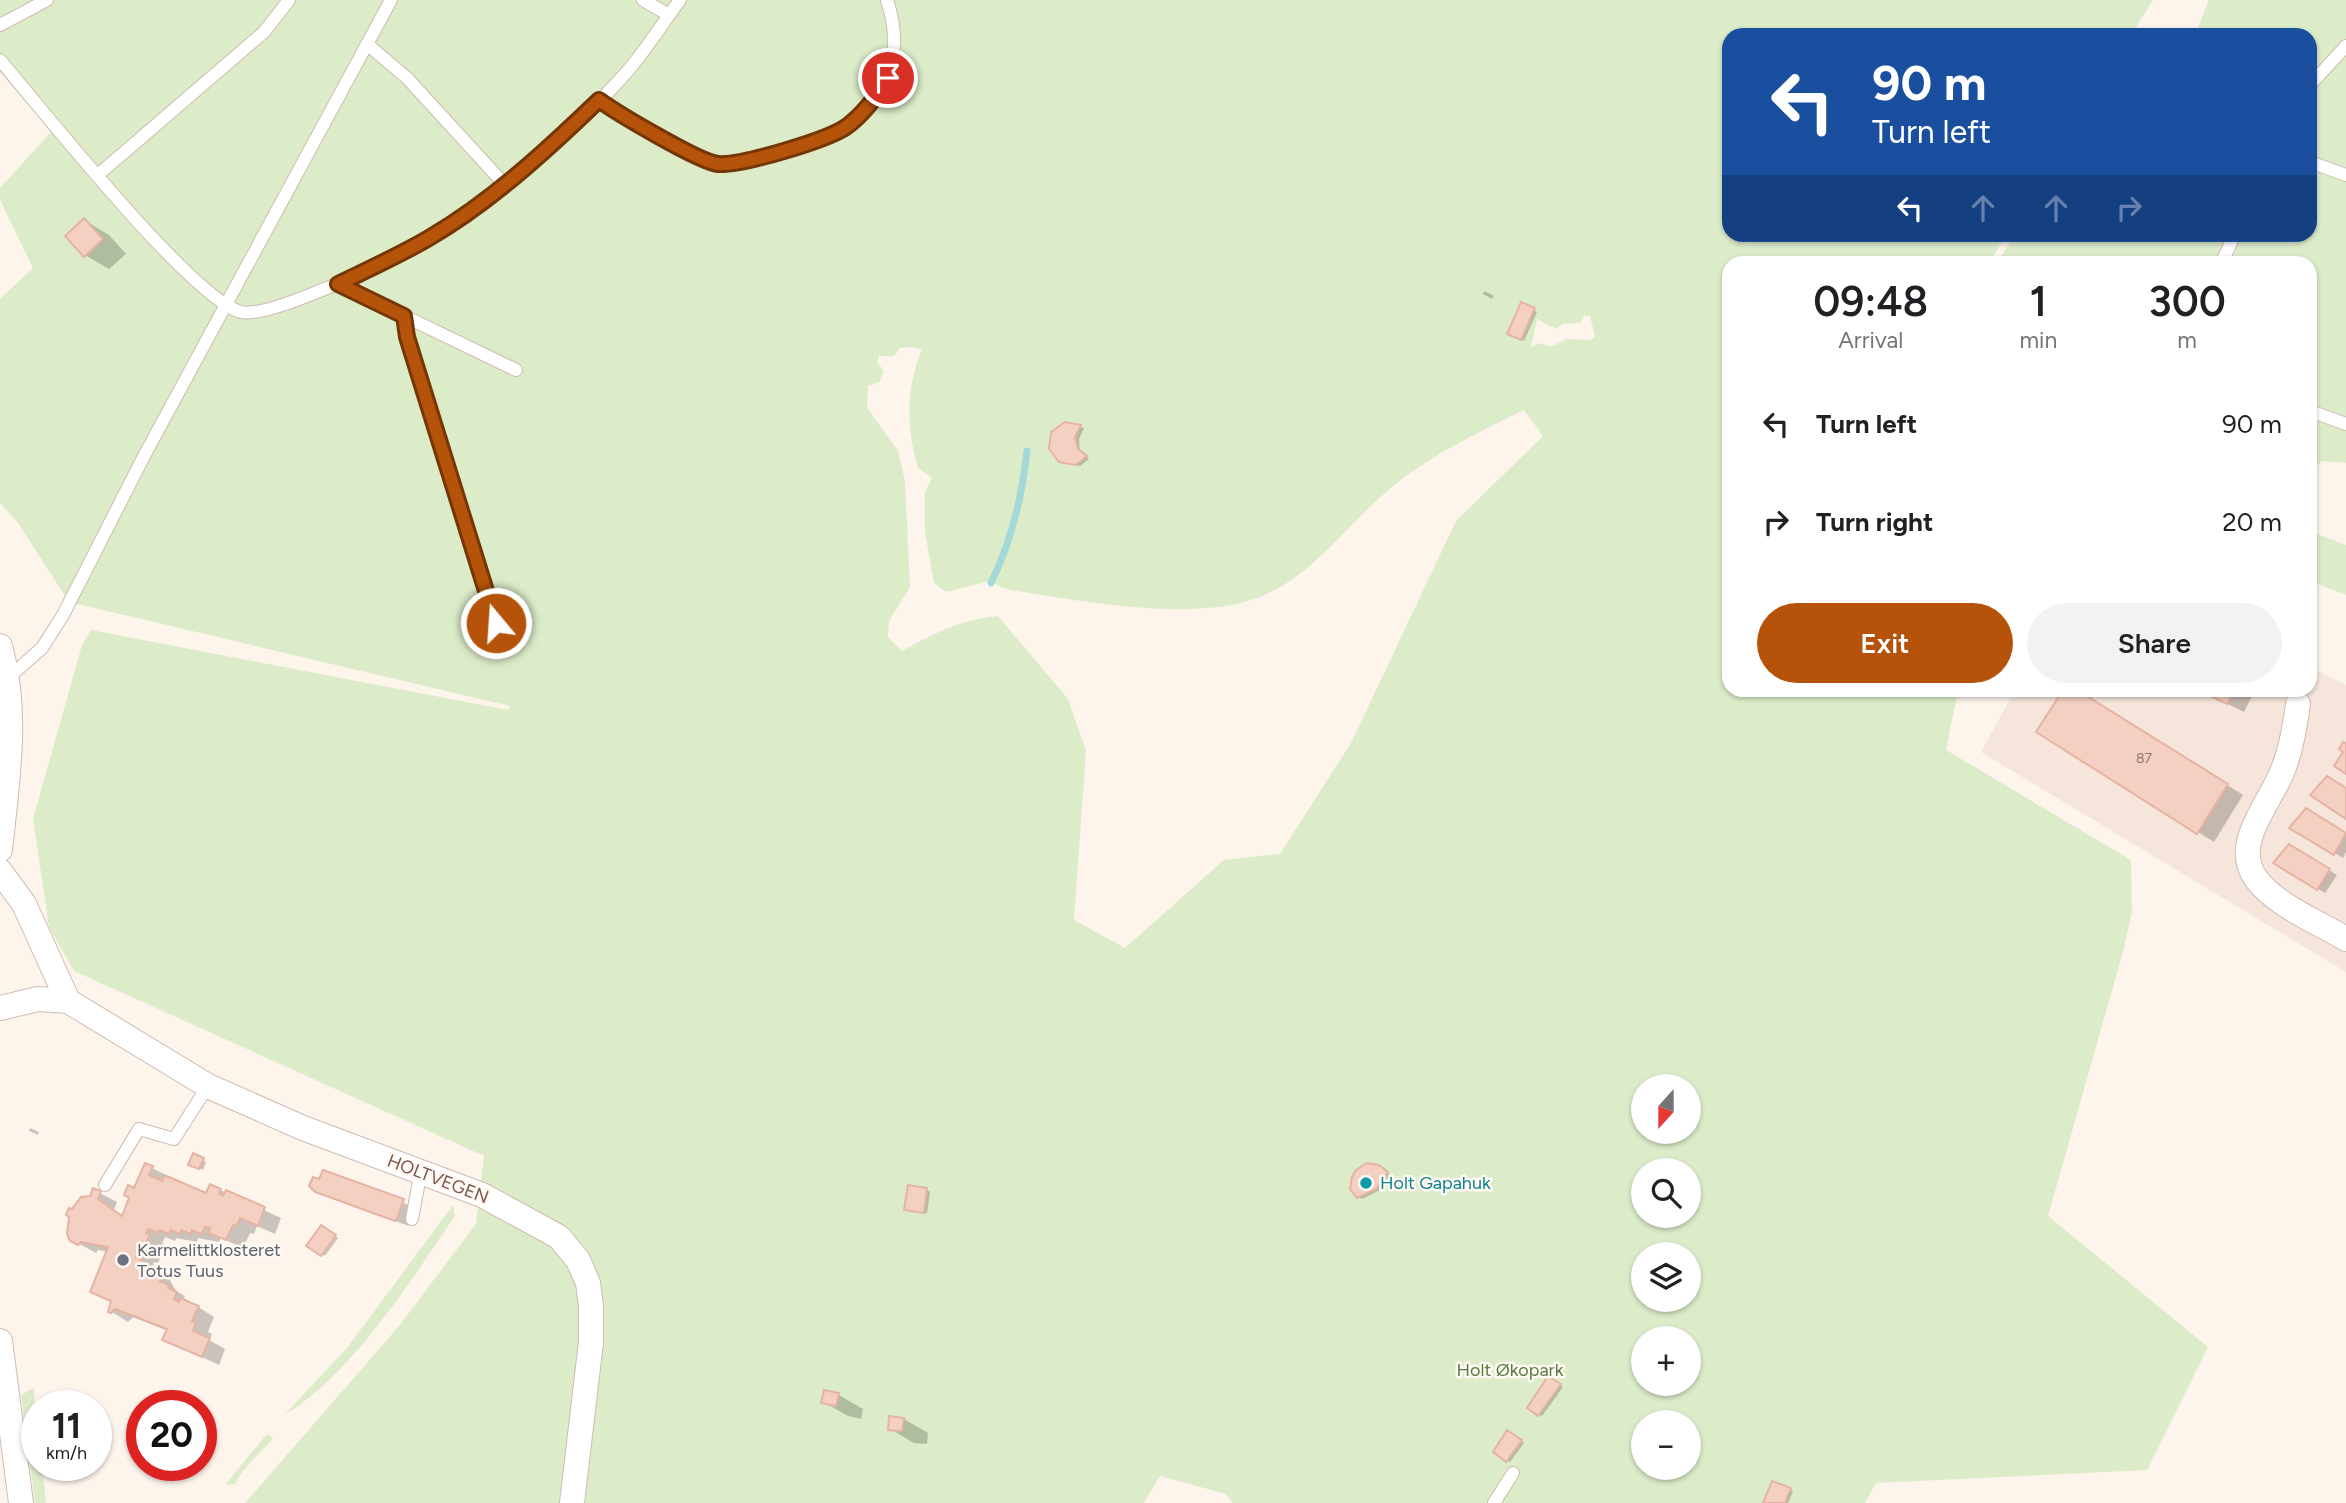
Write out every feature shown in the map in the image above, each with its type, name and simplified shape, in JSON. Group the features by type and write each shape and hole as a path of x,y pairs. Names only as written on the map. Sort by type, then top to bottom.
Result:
{"street":[{"path":"0,646 8,678 11,717 0,850"},
{"path":"2298,704 2294,735 2282,772 2247,842 2247,863 2257,881 2278,898 2346,940"},
{"path":"0,871 24,904 68,1001"},
{"name":"HOLTVEGEN","path":"0,1007 38,999 68,1001 208,1086 303,1128 422,1170 482,1195 541,1225 570,1249 584,1272 590,1291 591,1342 572,1503"},
{"path":"0,1340 21,1503"}],"lane":[{"path":"0,25 47,0"},
{"path":"99,174 264,32 289,0"},
{"path":"8,678 26,666 51,635 144,456 391,0"},
{"path":"643,0 669,15"},
{"path":"0,60 150,233 201,286 227,306 241,312 252,312 338,284 430,238 505,185 599,100 643,52 680,0"},
{"path":"599,100 714,163 750,159 819,139 850,124 869,106 888,78 896,38 887,0"},
{"path":"367,44 407,78 505,185"},
{"path":"2317,77 2346,46"},
{"path":"2317,165 2346,175"},
{"path":"338,284 516,370"},
{"path":"404,316 411,350 496,623"},
{"path":"2317,414 2346,424"},
{"path":"105,1185 139,1129 174,1139 208,1086"},
{"path":"412,1219 422,1170"},
{"path":"1494,1503 1513,1473"}],"shaded area":[{"path":"2317,670 2346,685 2346,972 1981,752 2011,697 2317,697"}],"green space":[{"name":"Holt Økopark","path":"0,0 2153,0 2135,28 1722,28 1722,242 2002,242 1993,256 1722,256 1722,697 1957,697 1946,750 2131,860 2132,912 2123,952 2048,1216 2208,1347 2147,1470 1876,1483 1865,1503 1233,1503 1226,1494 1160,1476 1144,1503 245,1503 399,1326 476,1224 484,1156 74,971 49,927 33,819 82,645 91,630 508,710 510,706 69,602 18,523 0,503 0,299 33,268 0,200 0,188 51,132 0,72","holes":["1584,316 1590,316 1595,336 1591,340 1567,339 1550,347 1541,343 1531,347 1537,319 1556,329 1563,324 1580,323","900,348 922,349 913,379 909,408 911,437 918,468 932,478 925,492 925,532 934,583 946,592 989,581 1005,589 1064,599 1166,609 1199,609 1257,598 1277,589 1312,564 1391,488 1421,465 1455,445 1524,410 1543,436 1456,521 1351,743 1280,854 1224,860 1125,948 1074,920 1086,751 1068,699 998,616 960,624 902,651 888,637 889,621 910,587 905,481 898,451 867,408 868,386 879,382 884,371 877,362 879,356 894,356"]},
{"path":"2209,0 2346,0 2346,463 2322,461 2317,466 2317,256 2002,256 2010,242 2317,242 2317,28 2198,28"},
{"path":"2317,534 2346,545 2346,595 2317,584"},
{"path":"453,1205 455,1216 378,1325 333,1376 309,1398 284,1415 347,1348"},
{"path":"267,1434 273,1438 235,1484 225,1485"},
{"path":"32,1481 44,1481 46,1503 35,1503"}],"building":[{"path":"84,218 103,239 84,257 65,236"},
{"path":"1521,302 1535,308 1521,340 1507,334"},
{"path":"1065,422 1081,425 1075,437 1078,449 1087,456 1076,465 1059,462 1049,449 1051,432"},
{"path":"2058,697 2088,697 2228,784 2197,834 2036,732"},
{"path":"2212,697 2230,697 2227,704"},
{"path":"2343,742 2346,743 2346,774 2334,766 2343,752 2339,749"},
{"path":"2327,776 2346,788 2346,819 2310,795"},
{"path":"2306,808 2346,833 2334,855 2289,828"},
{"path":"2289,844 2330,869 2317,890 2273,863"},
{"path":"193,1153 204,1158 199,1169 188,1165"},
{"name":"Karmelittklosteret Totus Tuus","path":"145,1163 153,1166 149,1175 162,1181 164,1176 169,1177 206,1193 210,1184 221,1189 219,1194 223,1196 226,1190 265,1207 258,1226 240,1218 237,1226 233,1225 226,1240 208,1233 210,1228 205,1227 202,1234 192,1230 191,1234 181,1230 180,1234 171,1230 169,1234 160,1230 158,1233 148,1229 146,1233 150,1234 141,1255 136,1257 154,1269 152,1273 162,1277 160,1281 169,1285 168,1288 177,1292 174,1299 179,1302 180,1298 199,1306 192,1321 196,1323 193,1331 210,1338 202,1357 162,1340 167,1329 115,1309 111,1313 108,1312 111,1301 90,1292 108,1247 81,1242 78,1245 70,1241 67,1234 69,1217 66,1215 69,1208 72,1209 81,1197 90,1196 93,1188 101,1191 98,1199 122,1216 129,1198 124,1195 128,1185 134,1188"},
{"name":"Holt Gapahuk","path":"1367,1163 1379,1165 1388,1172 1376,1189 1357,1198 1350,1189 1352,1177 1356,1170"},
{"path":"323,1170 404,1199 397,1219 395,1221 315,1192 309,1186 313,1177 319,1179"},
{"path":"908,1185 927,1188 924,1213 904,1210"},
{"path":"321,1225 336,1235 321,1256 306,1246"},
{"path":"1548,1376 1561,1384 1538,1416 1527,1408"},
{"path":"824,1390 839,1393 836,1406 821,1403"},
{"path":"889,1416 904,1418 902,1431 888,1430"},
{"path":"1507,1430 1522,1440 1506,1462 1493,1452"},
{"path":"1772,1481 1791,1488 1785,1503 1763,1503"}],"waterway":[{"path":"991,583 1015,518 1027,451"}],"place":[{"name":"Holt Gapahuk","path":"1366,1183"},
{"name":"Karmelittklosteret Totus Tuus","path":"123,1260"}],"route":[{"path":"496,623 407,337 404,316 338,284 430,238 453,223 536,159 599,100 629,119 699,156 720,164 750,159 835,133 861,114 888,78"}]}
